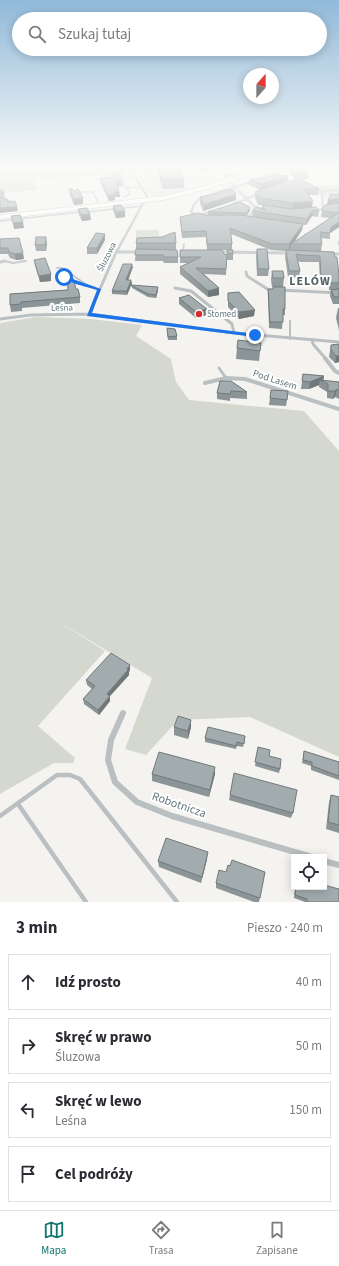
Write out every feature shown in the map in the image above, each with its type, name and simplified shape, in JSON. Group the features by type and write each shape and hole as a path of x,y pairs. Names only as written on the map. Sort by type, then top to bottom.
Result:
{"street":[{"path":"0,217 54,208"},
{"name":"Śluzowa","path":"89,314 116,252 142,208"},
{"path":"192,208 191,212 204,218"},
{"path":"248,219 254,208"},
{"path":"264,208 271,209"},
{"path":"310,210 330,208"},
{"path":"197,216 219,209"},
{"path":"240,218 255,220"},
{"path":"116,252 146,252"},
{"path":"176,252 190,252"},
{"path":"217,252 294,253"},
{"path":"324,254 339,254"},
{"path":"0,262 5,261"},
{"path":"246,272 247,276 269,290 339,293"},
{"path":"175,288 191,291 232,324 234,333"},
{"name":"Leśna","path":"0,319 31,315 89,314 234,333 339,342"},
{"path":"312,340 313,344 339,374"},
{"name":"Pod Lasem","path":"205,383 226,378 245,379 339,410"},
{"name":"Robotnicza","path":"123,713 111,740 108,760 115,782 137,802 172,816 302,854"},
{"path":"327,862 339,865"}],"lane":[{"path":"0,221 109,208"},
{"path":"183,252 184,244"},
{"path":"5,261 13,263 26,261"},
{"path":"57,268 62,268 87,284 100,290"},
{"path":"59,276 100,290"},
{"path":"290,321 290,338"},
{"path":"219,368 226,378"},
{"path":"0,816 57,775 70,775 80,779 176,902"},
{"path":"18,804 86,902"}],"shaded area":[{"path":"136,230 159,230 159,238 136,238"},
{"path":"36,317 91,319 142,325 136,336 171,359 176,382 189,400 304,411 339,451 339,757 250,717 178,720 146,755 125,749 152,678 56,620 105,651 38,726 75,758 73,763 54,763 0,794 0,323"}],"building":[{"path":"87,208 90,214 81,215 78,209"},
{"path":"114,208 123,208 125,211 116,212"},
{"path":"220,208 249,208 247,213 208,212"},
{"path":"255,208 265,210 264,208 317,208 319,211 313,210 307,219 253,211"},
{"path":"323,208 339,208 339,222 331,227 330,233 320,232 322,244 291,244 338,213 322,211"},
{"path":"199,213 204,215 240,215 303,224 289,244 272,244 230,228 232,244 207,244 206,231 182,232 180,217"},
{"path":"20,215 23,222 13,223 11,216"},
{"path":"175,232 176,243 136,243 137,238 162,237"},
{"path":"96,233 105,234 97,248 87,248"},
{"path":"36,237 46,237 45,245 35,245"},
{"path":"19,238 23,253 15,254 9,252 8,248 0,248 0,239"},
{"path":"136,249 177,250 178,257 164,257 163,255 135,255"},
{"path":"257,249 267,249 269,269 258,269"},
{"path":"180,250 222,250 224,254 227,255 226,269 196,268 219,288 208,291 180,267 201,257 180,257"},
{"path":"227,250 233,250 233,254 228,253"},
{"path":"286,250 334,252 335,257 337,257 339,283 330,283 330,280 321,279 320,256 296,254 300,271 289,271"},
{"path":"45,258 51,274 39,276 34,260"},
{"path":"123,264 132,264 126,280 131,280 127,291 112,291"},
{"path":"272,271 283,271 284,278 273,278"},
{"path":"67,275 73,278 80,297 21,302 21,304 10,305 10,294 68,290"},
{"path":"131,285 158,287 156,295 148,294"},
{"path":"273,287 285,287 285,309 283,309 283,322 270,322 268,289 273,289"},
{"path":"339,289 339,297 334,297 331,290"},
{"path":"239,292 255,310 239,312 228,301 228,293"},
{"path":"189,295 207,309 196,312 179,298"},
{"path":"167,328 175,329 177,336 168,337"},
{"path":"238,340 261,343 260,351 237,348"},
{"path":"339,344 339,356 336,356 331,350 331,345"},
{"path":"303,374 324,376 310,382 302,381"},
{"path":"320,380 339,382 339,391 337,389 335,391 328,391 328,384"},
{"path":"220,381 231,381 247,392 231,391 230,394 217,393"},
{"path":"271,390 288,391 287,400 270,398"},
{"path":"111,653 130,665 127,669 128,670 107,694 110,696 98,710 83,699 95,686 86,680"},
{"path":"178,716 191,720 188,731 174,727"},
{"path":"208,727 245,736 244,744 237,742 236,746 205,738"},
{"path":"258,747 270,750 269,756 281,759 280,769 255,762"},
{"path":"304,751 339,762 339,776 312,766 312,762 303,760"},
{"path":"159,752 215,767 210,790 152,774"},
{"path":"234,773 297,790 293,813 230,795"},
{"path":"331,795 339,797 339,825 328,822"},
{"path":"166,838 208,852 202,877 158,861"},
{"path":"232,860 265,872 260,898 216,883 219,870 226,872 228,865 230,866"},
{"path":"327,886 339,889 339,902 307,902 307,899 295,895 296,890 327,890"}],"place":[{"name":"Stomed","path":"199,314"}],"district":[{"name":"LELÓW","path":"310,281"}],"route":[{"path":"64,277 77,283 100,290 89,314 255,335"}]}
